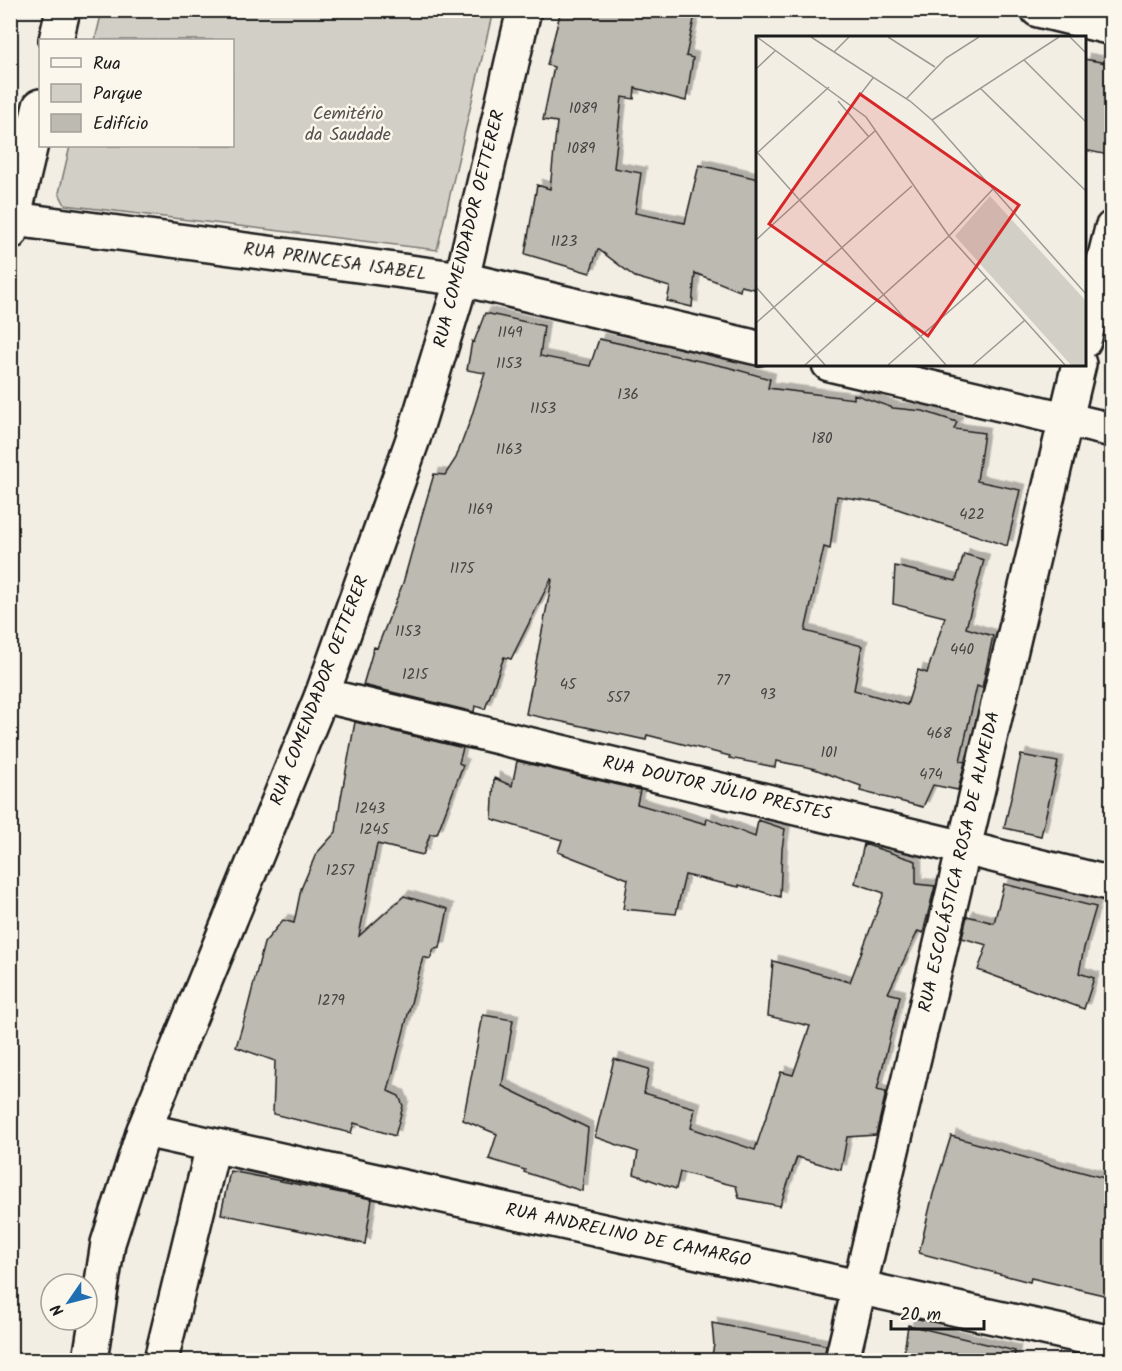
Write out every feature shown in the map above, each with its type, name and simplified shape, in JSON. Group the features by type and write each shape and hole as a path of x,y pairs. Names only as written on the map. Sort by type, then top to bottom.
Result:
{"street":[{"path":"56,39 63,10"},
{"name":"RUA COMENDADOR OETTERER","path":"90,1360 108,1243 144,1130 322,695 413,439 462,279 524,10"},
{"path":"1038,10 1112,28"},
{"path":"12,226 39,110"},
{"name":"RUA PRINCESA ISABEL","path":"12,226 462,279 756,348"},
{"path":"1086,333 1112,228"},
{"path":"837,366 1112,430"},
{"name":"RUA ESCOLÁSTICA ROSA DE ALMEIDA","path":"842,1360 1079,366"},
{"name":"RUA DOUTOR JÚLIO PRESTES","path":"322,695 1112,884"},
{"name":"RUA ANDRELINO DE CAMARGO","path":"144,1130 1112,1343"},
{"path":"161,1360 213,1146"}],"green space":[{"name":"Cemitério da Saudade","path":"102,11 493,11 437,250 65,205 59,193 70,147 234,147 234,39 95,39"}],"building":[{"path":"561,10 696,10 686,56 693,58 686,101 635,88 634,99 622,97 614,168 641,173 635,213 685,223 699,165 756,179 756,290 741,286 740,291 695,273 692,307 667,301 670,287 635,277 598,249 590,273 525,254 537,185 550,189 557,122 543,120 554,67 547,65"},
{"path":"1086,59 1112,64 1112,143 1108,155 1086,150"},
{"path":"485,313 544,326 540,356 590,366 599,339 727,367 770,379 768,388 854,399 854,394 893,408 923,411 957,422 954,429 984,433 977,481 1020,490 1007,546 877,502 837,496 830,549 824,547 805,631 862,646 854,690 907,705 918,670 927,673 945,617 893,604 895,566 956,581 964,554 984,560 966,628 993,636 982,688 977,686 960,761 965,762 958,790 933,785 923,807 860,791 861,786 812,768 776,761 775,767 729,758 730,756 647,735 646,740 526,714 551,579 511,659 504,657 485,709 475,706 474,712 363,685 374,647 377,648 403,583 434,474 445,475 456,458 471,418 485,373 467,370 472,341 474,342"},
{"path":"355,722 463,748 459,763 463,765 437,834 430,834 423,855 377,844 359,936 404,896 448,909 440,948 434,949 430,959 423,957 388,1091 399,1096 403,1106 395,1136 354,1123 351,1133 273,1114 275,1061 236,1047 264,943 283,920 294,923 301,889 316,854 336,832"},
{"path":"1021,755 1058,762 1041,836 1004,828"},
{"path":"517,761 640,790 637,804 706,824 707,818 755,837 758,820 785,829 780,897 739,885 739,887 685,875 676,914 623,909 628,879 558,852 562,840 492,819 494,778 512,786"},
{"path":"864,844 916,861 916,884 935,886 923,933 918,931 888,993 900,996 877,1090 886,1092 876,1135 847,1137 841,1170 797,1157 780,1206 739,1198 736,1186 680,1172 676,1189 634,1174 638,1152 595,1137 614,1059 649,1069 644,1093 695,1108 691,1128 755,1150 781,1072 793,1075 810,1026 768,1016 773,961 850,982 884,893 855,883"},
{"path":"1004,884 1096,907 1079,973 1094,978 1084,1009 978,970 987,945 962,938 967,916 994,923"},
{"path":"483,1015 513,1020 502,1086 588,1128 582,1191 489,1159 497,1134 463,1120"},
{"path":"951,1136 1112,1180 1112,1297 1031,1278 1030,1282 919,1253 933,1194"},
{"path":"230,1171 372,1199 365,1244 221,1214"},
{"path":"712,1323 826,1345 824,1360 711,1360 714,1345"},
{"path":"908,1325 1015,1351 1014,1360 903,1360"}]}
